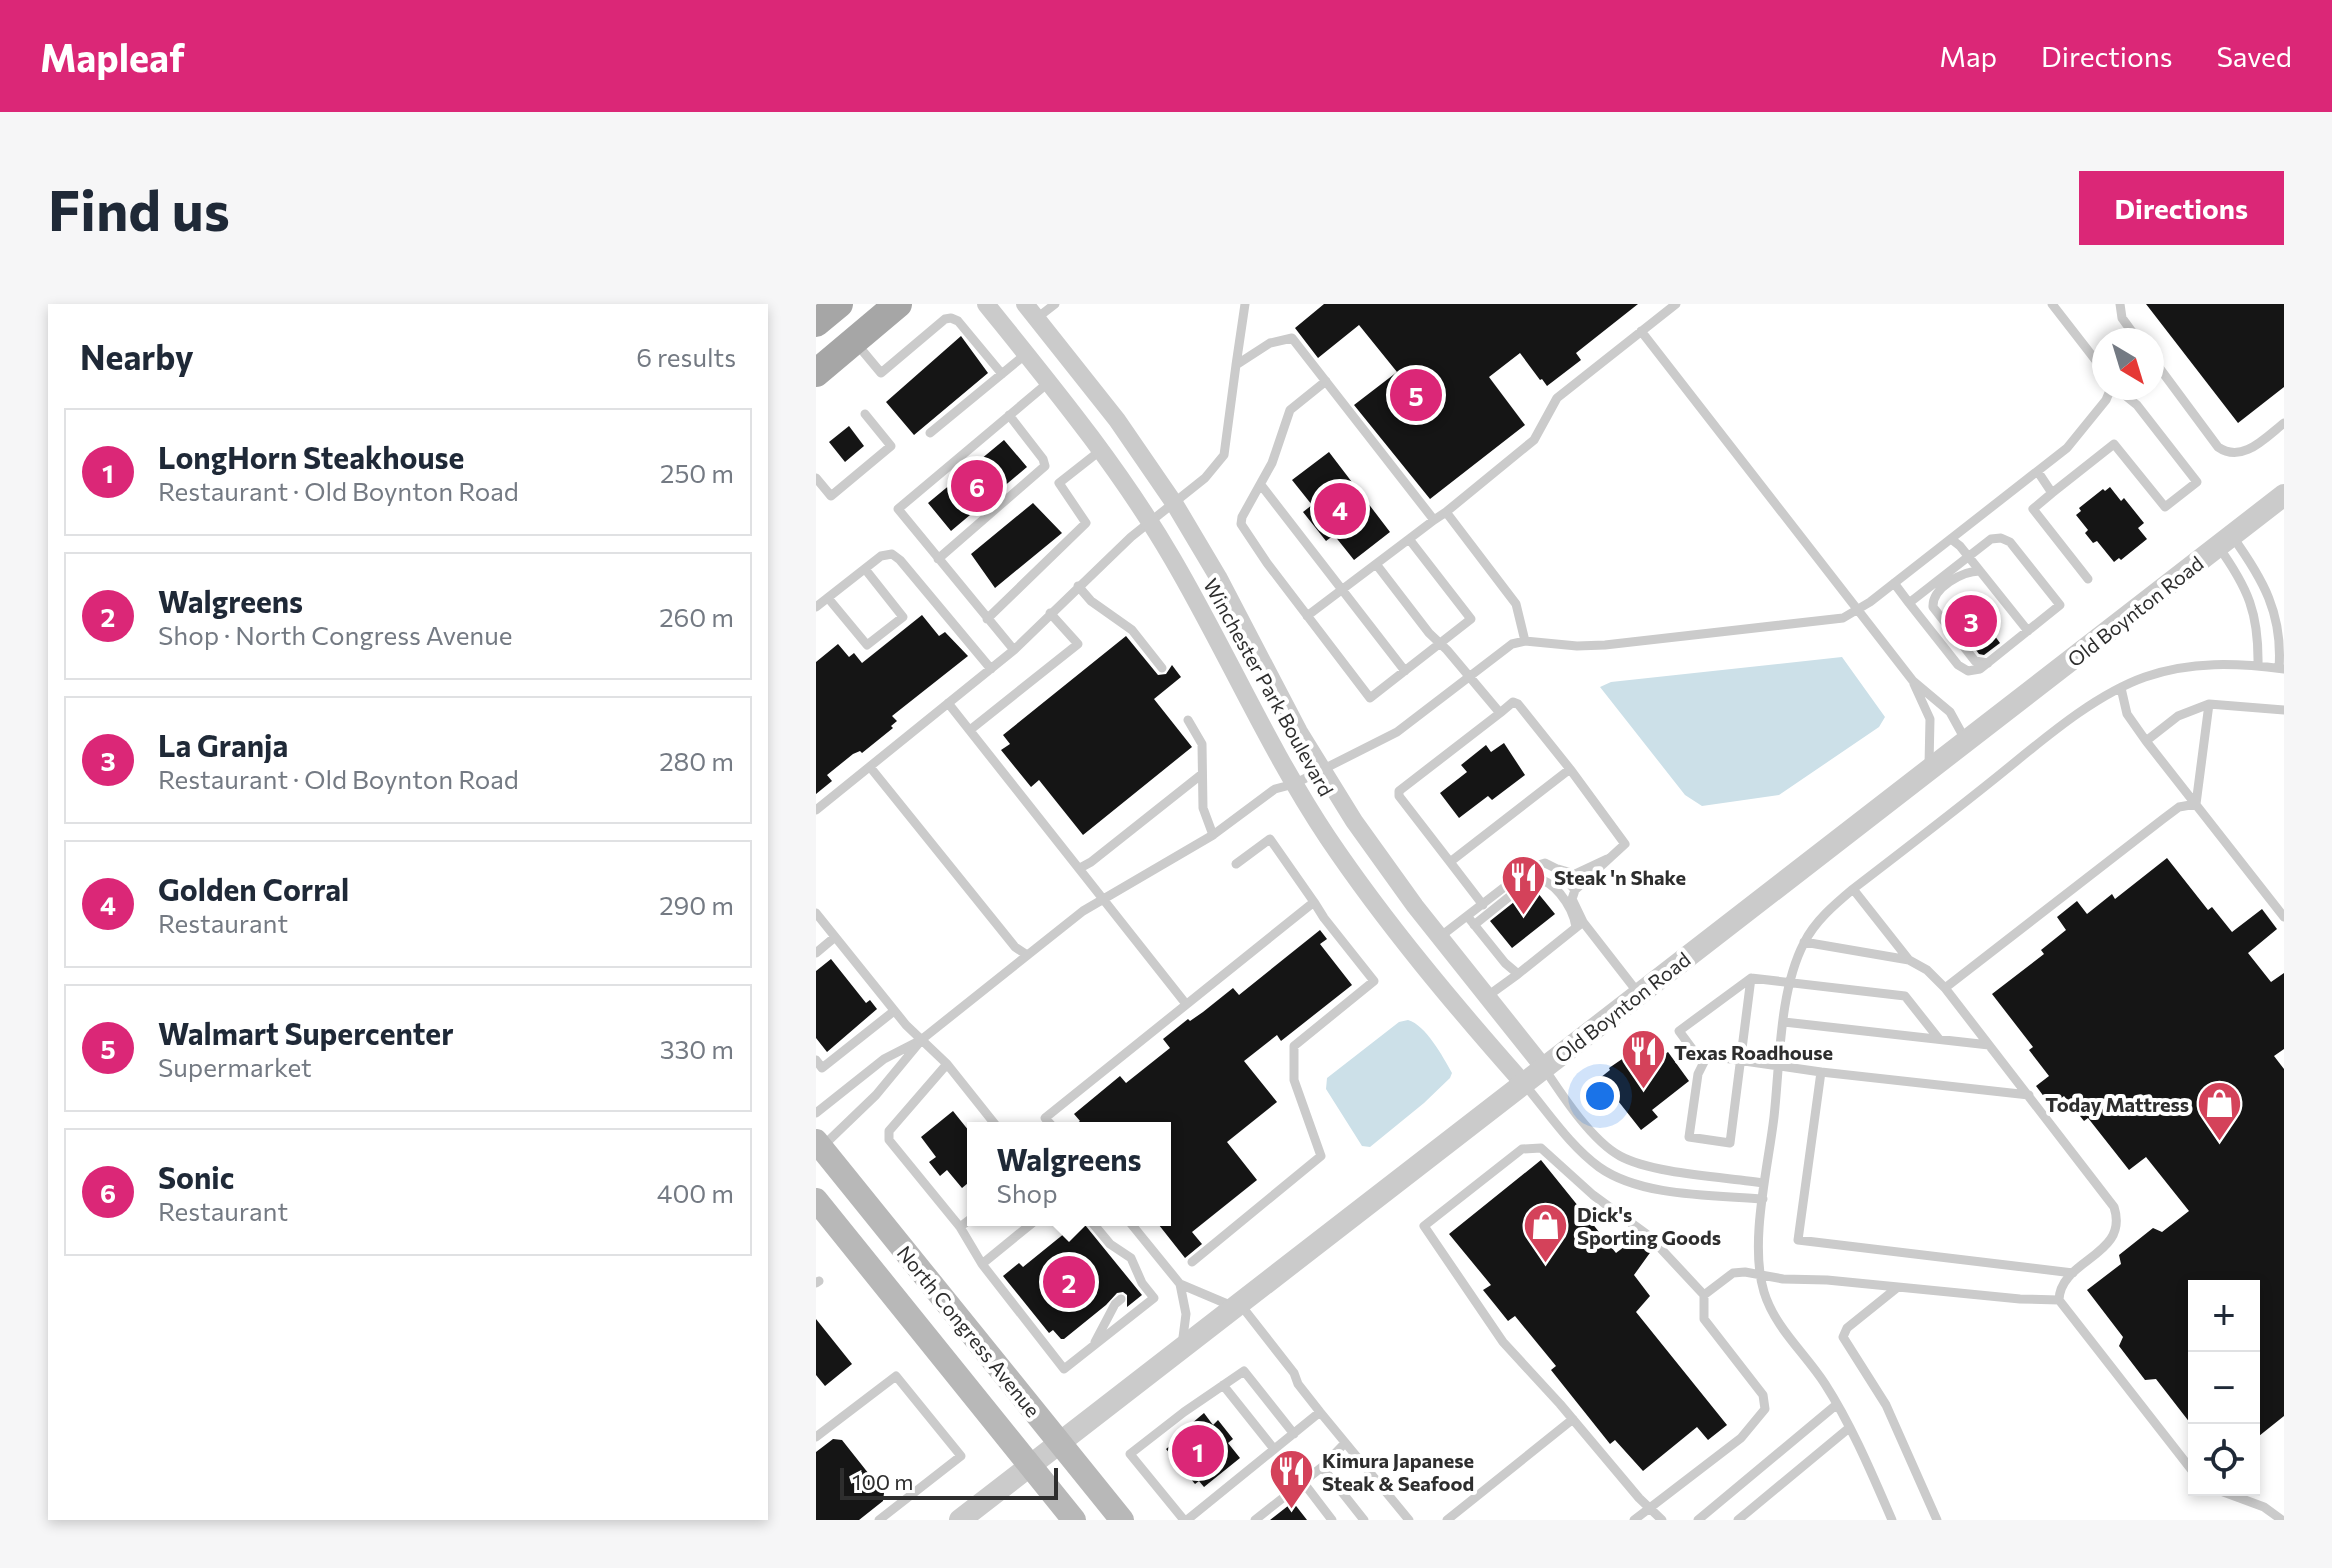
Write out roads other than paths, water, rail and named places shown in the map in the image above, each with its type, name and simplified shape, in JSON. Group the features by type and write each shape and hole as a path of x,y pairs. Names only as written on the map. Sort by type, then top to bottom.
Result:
{"main road":[{"path":"816,323 839,304"},
{"path":"816,373 898,304"},
{"name":"North Congress Avenue","path":"817,1151 849,1182 1122,1520"},
{"name":"North Congress Avenue","path":"816,1200 1074,1520"}],"street":[{"name":"Winchester Park Boulevard","path":"986,304 1101,450 1150,522 1294,784 1329,838 1391,924 1524,1084"},
{"name":"Winchester Park Boulevard","path":"1031,311 1109,410 1174,503 1218,577 1299,732 1384,864 1544,1068"},
{"name":"Old Boynton Road","path":"960,1520 2284,495"}],"lane":[{"path":"1031,311 1055,304"},
{"path":"816,810 1014,650 1078,586 1205,478 1224,455 1245,304"},
{"path":"1307,616 1446,512 1534,440 1557,398 1676,304"},
{"path":"2052,304 2092,356"},
{"path":"2120,304 2122,318 2129,328"},
{"path":"854,341 881,373 945,319 951,318 958,321 1002,374"},
{"path":"1641,331 1913,681 1950,712 1966,742"},
{"path":"1236,365 1270,343 1292,338 1434,520"},
{"path":"930,433 1026,354"},
{"path":"2164,374 2218,447 2225,452 2240,454 2284,423"},
{"path":"1326,381 1290,410 1261,485 1242,517 1243,530 1370,698 1471,619 1409,539"},
{"path":"1014,650 898,509 1049,382"},
{"path":"816,1113 884,1059 921,1040 1103,899 1213,835 1275,789 1294,784 1397,732 1516,641 1605,645 1843,618 1859,611 2038,472 2077,439 2106,400"},
{"path":"2088,579 2033,509 2114,444 2165,507 2197,482 2130,400"},
{"path":"816,478 831,496 891,446 865,414"},
{"path":"938,559 1045,466 1043,459 1009,415"},
{"path":"987,619 1086,523 1059,483 1101,450"},
{"path":"2038,472 2052,493"},
{"path":"1261,485 1405,671"},
{"path":"1446,512 1516,604 1525,641"},
{"path":"1894,583 1909,603 1958,665 1968,671 1980,669 2060,605 2010,542 2001,538 1991,539 1909,603"},
{"path":"1951,539 2028,631"},
{"path":"2225,541 2250,599 2259,638 2258,666"},
{"path":"1892,1520 1863,1452 1824,1382 1797,1349 1764,1292 1759,1239 1764,1183 1784,1022 1791,981 1804,942 1828,911 1853,889 2033,749 2121,688 2145,677 2204,664 2281,669 2278,633 2265,585 2225,541"},
{"path":"816,607 881,556 892,554 991,669"},
{"path":"1376,564 1429,633 1500,713"},
{"path":"828,598 867,645 879,636 903,617 865,569"},
{"path":"1980,571 1962,574 1932,601 1933,607 1975,661 1988,663"},
{"path":"1078,586 1091,601 1132,630 1162,668"},
{"path":"970,730 1078,644 1050,613"},
{"path":"1913,681 1930,719 1928,771"},
{"path":"2121,688 2127,714 2146,741 2284,917"},
{"path":"1471,921 1483,905 1529,868 1545,863 1575,874 1607,859 1623,847 1625,840 1518,704 1513,702 1399,791 1399,796 1483,905"},
{"path":"948,703 1186,1004"},
{"path":"2146,741 2178,716 2209,704 2284,710"},
{"path":"2196,804 2209,704"},
{"path":"1188,720 1202,744 1203,808 1213,835"},
{"path":"870,767 1015,947 1027,955"},
{"path":"1450,862 1570,769"},
{"path":"1080,868 1202,774"},
{"path":"1945,988 2179,807 2196,804"},
{"path":"1192,1262 1321,1156 1294,1080 1294,1046 1374,981 1324,918 1270,839 1236,864"},
{"path":"1579,924 1572,899 1575,890 1607,859"},
{"path":"1557,869 1575,890"},
{"path":"1441,936 1471,921 1530,880 1540,878 1550,883 1579,924 1639,994"},
{"path":"1853,889 1909,960"},
{"path":"1049,1122 1045,1118 1314,902"},
{"path":"816,913 894,1011 947,1064 993,1122"},
{"path":"1471,921 1505,963 1518,974"},
{"path":"1489,995 1579,924"},
{"path":"816,953 835,937"},
{"path":"1804,942 1909,960 1927,970 1945,988 2114,1207 2118,1219 2114,1233 2099,1253 2063,1282 2059,1300"},
{"path":"1707,1056 1698,1074 1689,1137 1730,1143 1751,978"},
{"path":"1939,1039 1905,996 1751,978 1679,1031 1696,1054 1821,1072 2029,1095"},
{"path":"816,1060 822,1068 894,1011"},
{"path":"1784,1022 1989,1045"},
{"path":"817,1151 876,1095 921,1040"},
{"path":"947,1064 889,1131 889,1140 960,1227 982,1264 1064,1369 1154,1298 1139,1285 1131,1258 1110,1244 1095,1226"},
{"path":"1544,1068 1592,1131 1619,1156 1651,1167 1764,1183"},
{"path":"1821,1072 1798,1240 2073,1273"},
{"path":"1524,1084 1577,1146 1600,1168 1617,1178 1656,1189 1763,1199"},
{"path":"1634,1520 1649,1508 1741,1438 1765,1409 1763,1395 1704,1319 1704,1295 1649,1236 1593,1195 1541,1148 1522,1149 1424,1226 1503,1342 1649,1508 1662,1520"},
{"path":"960,1227 967,1222"},
{"path":"982,1264 1029,1226"},
{"path":"1133,1226 1180,1284 1186,1314 1181,1349"},
{"path":"1131,1258 1148,1244"},
{"path":"1704,1295 1733,1273 2059,1300"},
{"path":"1180,1284 1237,1306 1294,1373 1298,1384 1409,1520"},
{"path":"1898,1287 1847,1328 1843,1337 1886,1405 1937,1520"},
{"path":"1091,1348 1115,1304 1121,1299"},
{"path":"2059,1300 2188,1465"},
{"path":"1294,1434 1244,1371 1130,1454 1185,1520 1294,1434 1320,1412"},
{"path":"816,1437 896,1376 961,1456 879,1520"},
{"path":"1223,1385 1274,1449"},
{"path":"1698,1520 1836,1405"},
{"path":"1447,1520 1573,1419"},
{"path":"1738,1520 1849,1428"},
{"path":"1255,1520 1322,1467 1345,1443"},
{"path":"1322,1467 1364,1520"},
{"path":"1303,1482 1332,1520"},
{"path":"2234,1496 2264,1507 2282,1520"}],"place":[{"name":"Walmart Supercenter","path":"1416,395"},
{"name":"Sonic","path":"977,486"},
{"name":"Golden Corral","path":"1340,509"},
{"name":"La Granja","path":"1971,621"},
{"name":"Steak 'n Shake","path":"1523,916"},
{"name":"Texas Roadhouse","path":"1643,1091"},
{"name":"Today Mattress","path":"2220,1143"},
{"name":"Dick's Sporting Goods","path":"1546,1264"},
{"name":"Walgreens","path":"1069,1282"},
{"name":"LongHorn Steakhouse","path":"1198,1451"},
{"name":"Kimura Japanese Steak & Seafood","path":"1291,1511"}]}
